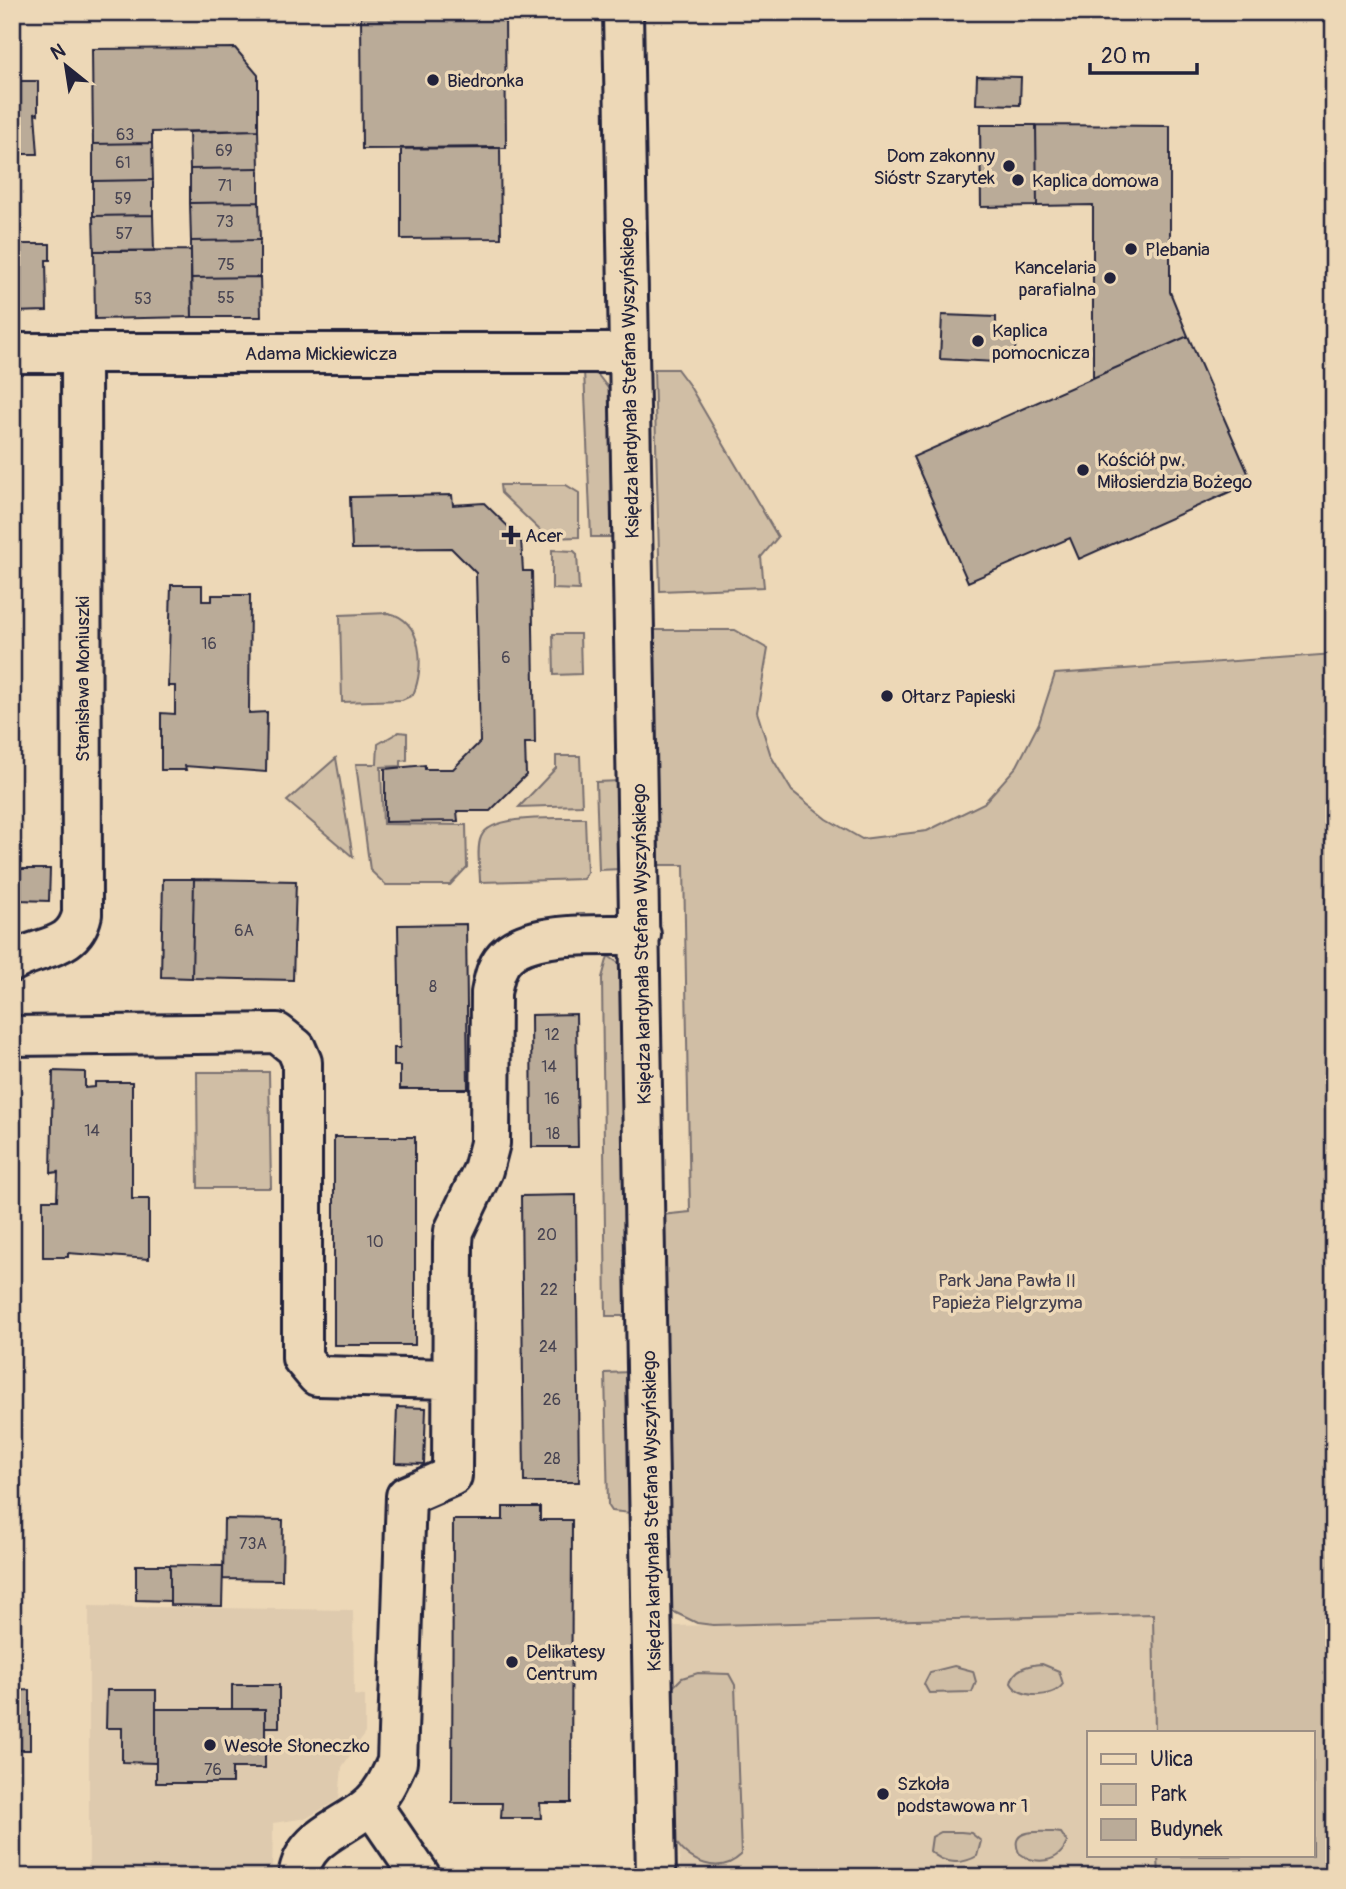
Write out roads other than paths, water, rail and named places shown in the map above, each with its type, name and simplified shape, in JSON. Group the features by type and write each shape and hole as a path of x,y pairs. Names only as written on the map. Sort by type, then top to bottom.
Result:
{"street":[{"name":"Księdza kardynała Stefana Wyszyńskiego","path":"623,12 656,1877"},
{"name":"Adama Mickiewicza","path":"12,353 629,353"},
{"name":"Stanisława Moniuszki","path":"12,962 26,953 68,940 79,928 82,914 81,353"},
{"path":"298,1877 309,1848 371,1804 387,1786 397,1762 406,1496 452,1476 454,1231 482,1170 490,1143 491,993 496,971 506,955 521,945 540,940 641,935"},
{"path":"12,1036 277,1033 289,1041 302,1062 302,1358 317,1376 452,1378"},
{"path":"371,1804 421,1877"}],"place":[{"name":"Biedronka","path":"433,80"},
{"name":"Dom zakonny Sióstr Szarytek","path":"1009,166"},
{"name":"Kaplica domowa","path":"1018,180"},
{"name":"Plebania","path":"1131,249"},
{"name":"Kancelaria parafialna","path":"1110,278"},
{"name":"Kaplica pomocnicza","path":"978,341"},
{"name":"Kościół pw. Miłosierdzia Bożego","path":"1083,470"},
{"name":"Acer","path":"511,535"},
{"name":"Ołtarz Papieski","path":"887,696"},
{"name":"Delikatesy Centrum","path":"512,1662"},
{"name":"Wesołe Słoneczko","path":"210,1745"},
{"name":"Szkoła podstawowa nr 1","path":"883,1794"}],"park label":[{"name":"Park Jana Pawła II Papieża Pielgrzyma","path":"1007,1291"}]}
